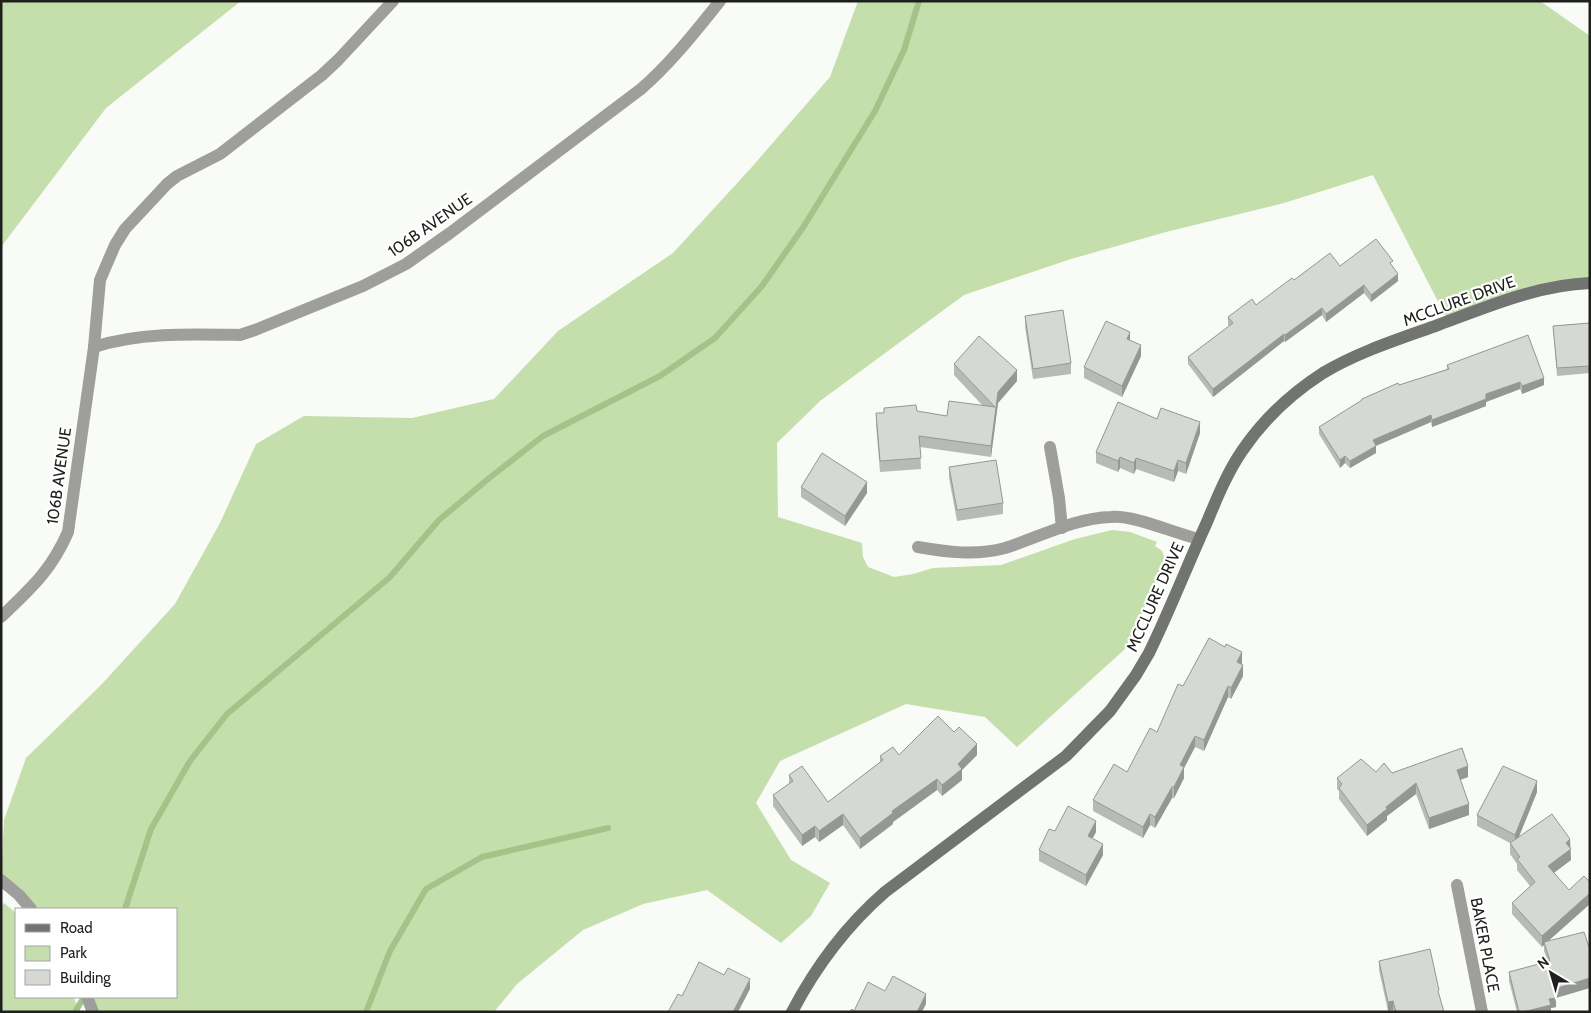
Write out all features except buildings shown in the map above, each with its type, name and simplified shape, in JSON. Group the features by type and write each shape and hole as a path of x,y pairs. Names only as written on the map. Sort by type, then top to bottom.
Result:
{"street":[{"name":"106B AVENUE","path":"1,617 41,578 68,532 94,347 100,280 115,245 125,228 177,176 220,154 322,75 393,1"},
{"name":"106B AVENUE","path":"94,347 112,341 131,338 240,334 255,330 363,286 406,264 641,89 662,71 720,1"},
{"name":"MCCLURE DRIVE","path":"792,1012 822,961 866,909 885,892 1066,756 1110,711 1136,675 1152,648 1228,474 1250,440 1288,400 1324,373 1352,358 1384,345 1522,295 1547,288 1590,283"},
{"path":"1050,447 1062,528"},
{"path":"918,547 947,552 975,552 1003,548 1088,519 1112,516 1130,518 1199,539"},
{"path":"1,880 19,894 30,908"},
{"name":"BAKER PLACE","path":"1457,885 1482,1012"},
{"path":"87,998 93,1012"}],"green space":[{"path":"1,1 241,1 106,108 1,247"},
{"path":"858,1 1540,1 1590,36 1590,283 1448,321 1373,175 1284,203 1166,232 1071,259 964,295 820,401 777,443 778,517 862,543 863,557 868,567 894,577 933,568 1001,565 1075,539 1112,530 1130,532 1157,542 1155,546 1162,551 1165,559 1125,649 1017,747 985,717 906,704 780,761 756,803 791,860 830,883 811,916 781,943 707,890 643,904 583,930 517,984 494,1012 93,1012 87,998 178,998 178,908 30,908 1,880 4,820 26,758 101,685 175,604 220,523 256,444 304,416 412,418 494,399 558,331 673,253 751,168 830,77"},
{"path":"4,903 15,912 15,998 74,998 81,1012 1,1012 1,907"}],"waterway":[{"path":"125,908 151,829 190,761 227,714 389,578 439,520 488,479 543,436 660,376 715,338 762,286 804,226 875,111 904,50 919,1"},
{"path":"366,1012 390,951 426,889 482,857 608,828"},
{"path":"75,1012 83,998"}]}
